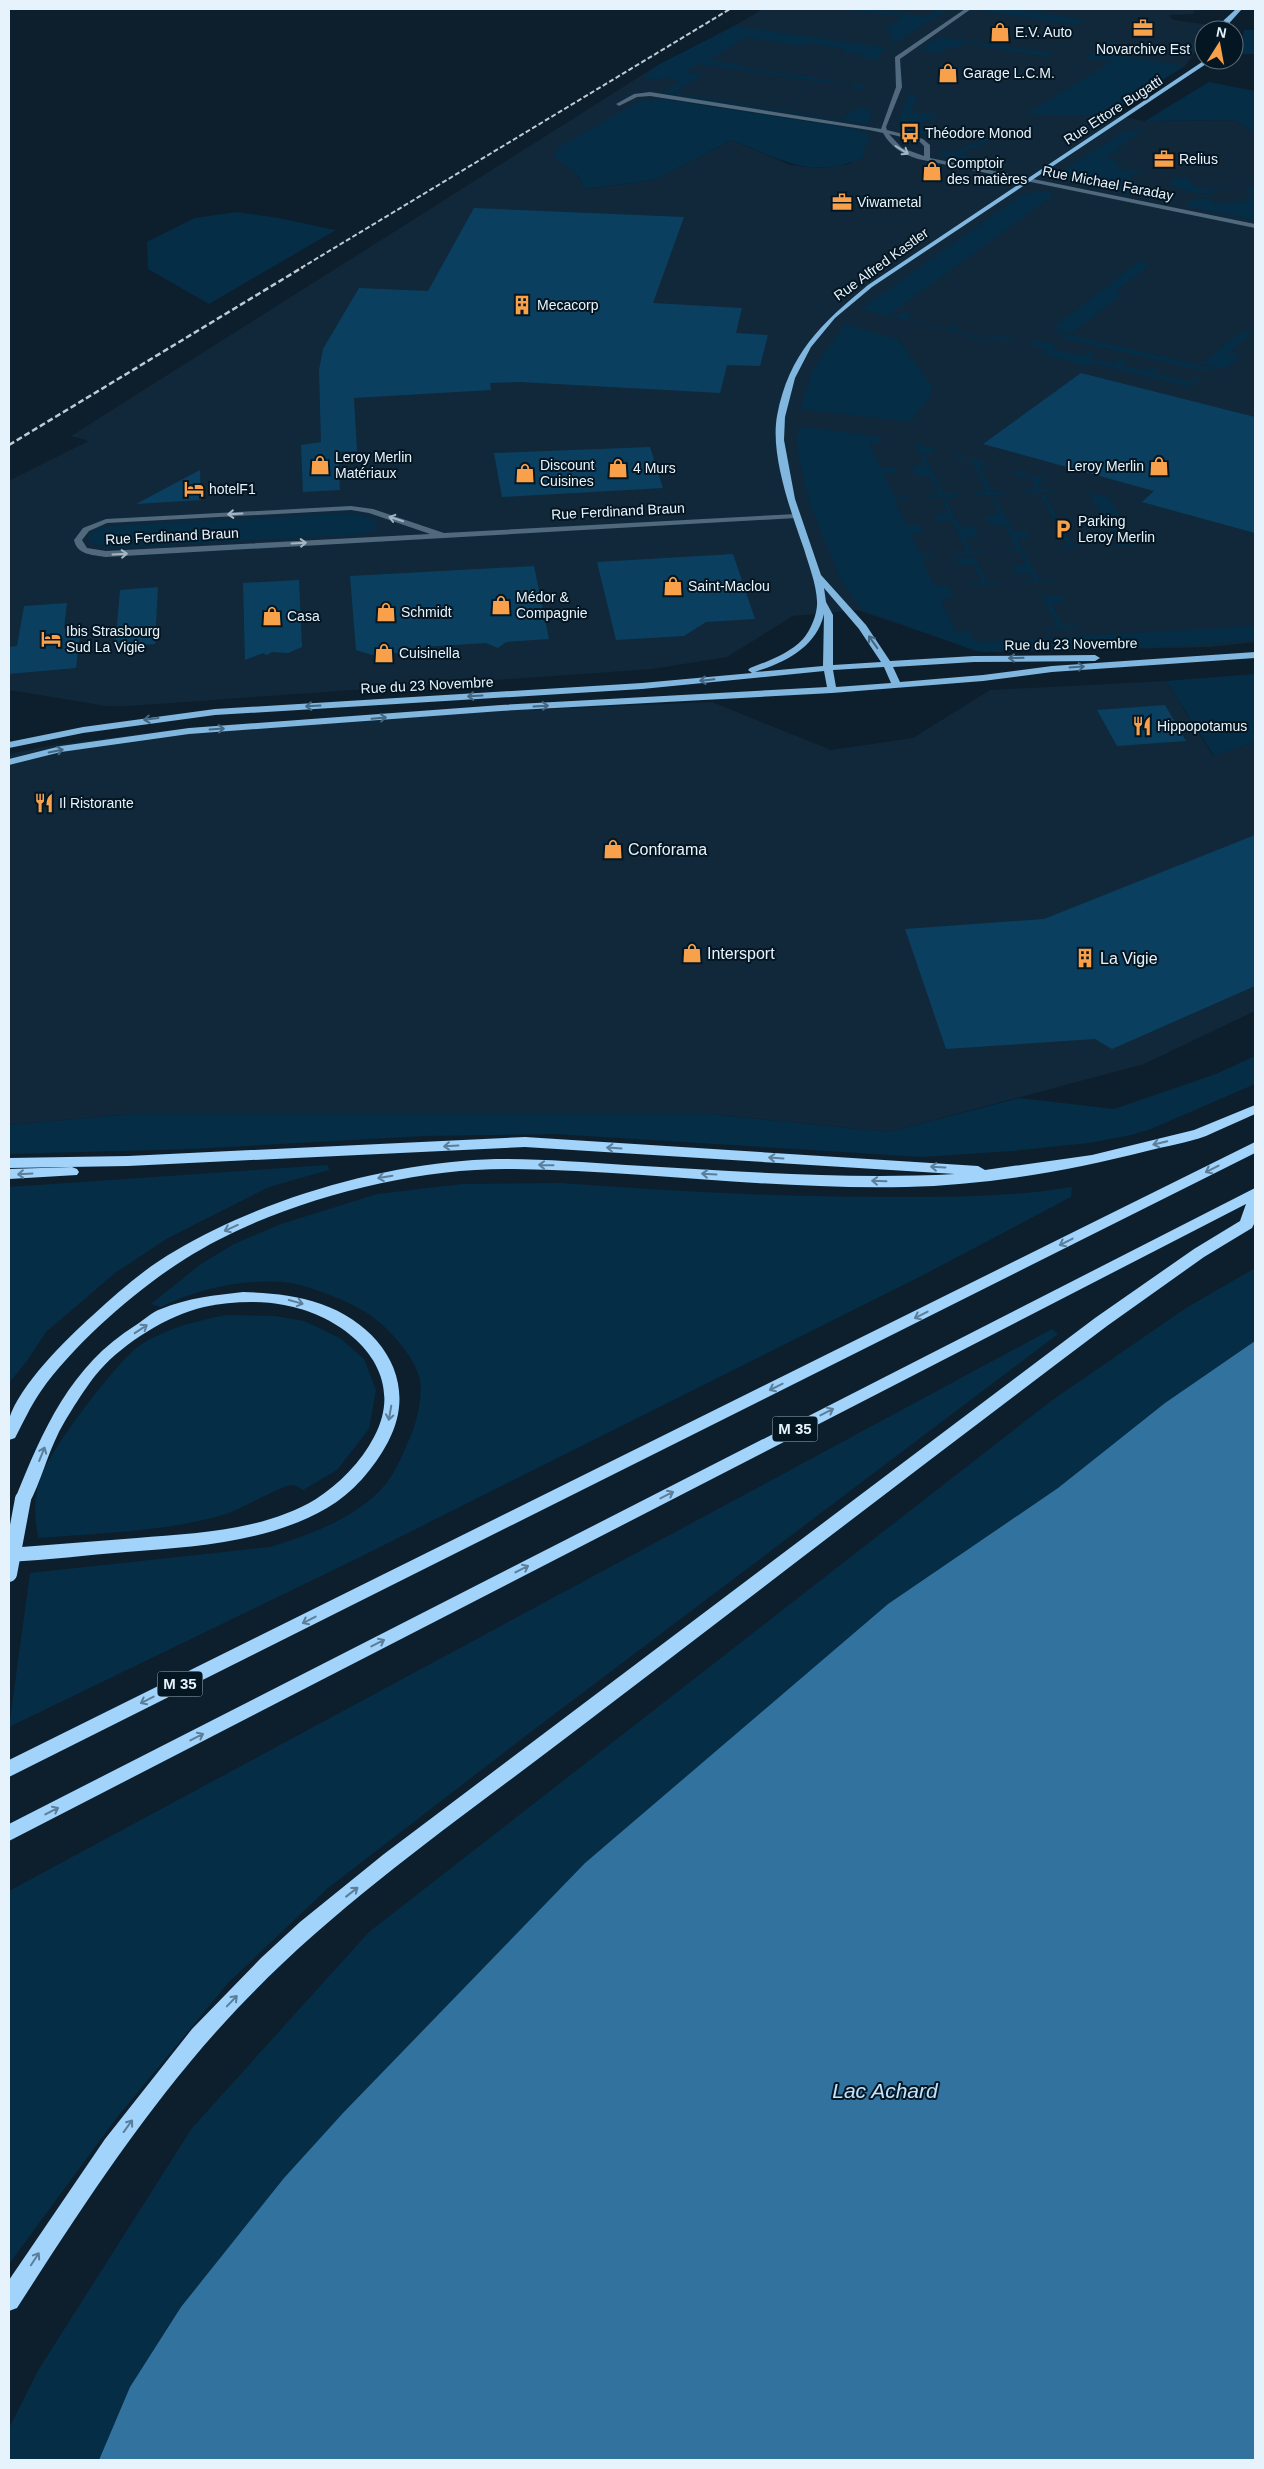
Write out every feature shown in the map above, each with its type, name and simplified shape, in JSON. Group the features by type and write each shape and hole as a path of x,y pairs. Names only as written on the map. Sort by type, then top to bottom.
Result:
{"highway":[{"path":"9,1434 34,1388 72,1343 118,1302 171,1260 225,1231 267,1212 366,1181 460,1166 513,1164 792,1179 904,1182 959,1179 1092,1160 1189,1136 1255,1109"},
{"path":"9,1163 178,1158 526,1142 942,1167 1004,1173"},
{"name":"M 35","path":"9,1769 1255,1147"},
{"path":"9,1174 105,1170 178,1158"},
{"name":"M 35","path":"9,1833 1255,1193"},
{"path":"9,2300 66,2211 146,2102 229,2003 305,1929 422,1837 1101,1322 1199,1253 1246,1224 1255,1200"},
{"path":"9,1555 216,1538 286,1520 322,1503 352,1479 372,1456 388,1426 393,1397 387,1367 369,1342 347,1324 317,1308 283,1299 243,1297 204,1302 166,1313 131,1335 94,1366 51,1431 23,1499 9,1574"}],"main road":[{"path":"1227,20 1239,9"},
{"name":"Rue Ettore Bugatti","path":"1030,180 1194,70"},
{"name":"Rue Alfred Kastler","path":"832,690 828,668 829,615 822,602 817,576 796,516 781,448 781,418 791,378 808,346 833,317 870,286 1030,180"},
{"name":"Rue Alfred Kastler","path":"817,576 852,614 889,664 896,684"},
{"path":"736,676 784,658 812,637 817,625 822,602"},
{"name":"Rue du 23 Novembre","path":"9,745 83,730 215,712 642,686 736,676 889,664 984,659 1255,655"},
{"name":"Rue du 23 Novembre","path":"9,762 61,749 189,731 942,682 1052,669 1205,657"}],"street":[{"path":"885,131 884,127 899,87 896,58 968,9"},
{"path":"619,104 636,96 659,95 885,131 924,141 927,145 927,159"},
{"name":"Rue Michael Faraday","path":"885,131 901,151 927,159 1255,226"},
{"name":"Rue Ferdinand Braun","path":"442,535 370,511 352,508 106,521 88,526 80,532 78,539 79,545 83,550 91,554 106,554 796,516"}],"shaded area":[{"path":"763,9 1195,9 1193,14 1169,15 1173,20 1194,23 1194,53 1185,66 1107,114 1145,121 1235,120 1255,133 1255,642 1211,647 982,652 857,610 793,616 727,657 653,669 128,706 106,706 9,690 9,481 89,441 71,436 658,65","holes":["664,99 849,128 864,132 863,150 850,164 819,168 790,165 732,140 654,180 585,189 577,174","898,339 906,351 910,421 867,415"]},
{"path":"846,9 867,9 926,17 939,9 947,9 894,44 888,43 895,37 886,36 893,31 884,30 903,17"},
{"path":"984,9 1016,9 1085,20 1079,25 981,11"},
{"path":"734,26 887,48 880,54 879,59 864,59 867,56 841,52 845,49 807,43 802,46 746,37 709,60 742,65 740,67 863,85 863,91 850,87 853,84 831,81 828,83 699,64 685,72 702,75 674,93 842,119 856,108 872,110 869,124 663,93 680,81 666,77 660,80 643,78 658,65"},
{"path":"1244,30 1255,30 1255,54 1244,54"},
{"path":"939,37 1054,53 1049,57 965,43 958,48 948,47 941,53 920,49"},
{"path":"1108,41 1118,42 1104,54 1185,66 1104,116 1026,114 1111,62 1086,58"},
{"path":"1209,82 1255,91 1255,133 1235,120 1145,121"},
{"path":"908,94 917,95 911,113 936,113 934,117 914,127 932,131 927,134 897,129"},
{"path":"664,99 849,128 864,132 871,138 863,150 864,157 846,164 829,167 797,165 732,140 654,180 585,189 577,174 555,158 556,149 639,101"},
{"path":"999,129 1005,130 975,149 971,148 961,154 973,157 966,162 944,157 936,153 960,150"},
{"path":"1144,130 1115,150 1119,154 1106,156 1111,160 1125,160 1113,161 1117,165 1131,166 1118,167 1123,171 1136,170 1140,174 1128,175 1145,190 1157,189 1173,196 1174,200 1167,202 1074,183 1061,172 1125,131"},
{"path":"1185,177 1199,189 1255,186 1211,190 1213,193 1201,193 1184,190 1169,182 1172,178"},
{"path":"1255,187 1255,220 1187,206 1187,203 1196,199 1209,198 1215,204 1248,201 1244,197 1254,196 1246,188"},
{"path":"1049,190 1053,196 890,314 897,316 903,312 912,315 907,320 947,329 953,325 959,326 954,331 989,339 995,335 1012,339 1009,342 997,339 992,342 861,309 1021,195"},
{"path":"236,212 278,218 336,230 209,304 148,269 147,242 195,218"},
{"path":"1140,261 1148,265 1153,262 1115,292 1123,294 1072,333 1052,328"},
{"path":"845,324 898,339 932,386 930,397 910,422 800,409 813,370"},
{"path":"1053,331 1220,370 1199,370 1066,339"},
{"path":"1240,332 1255,335 1255,337 1249,336 1229,353 1241,356 1225,369 1202,364"},
{"path":"1034,341 1057,344 1052,349 1083,356 1088,352 1094,353 1089,358 1114,364 1119,359 1126,361 1121,365 1145,371 1151,366 1157,368 1152,373 1190,382 1196,377 1201,378 1190,387 1092,363 1087,366 1041,354 1046,350 1029,345"},
{"path":"807,427 880,437 882,442 869,443 881,468 894,467 897,473 884,474 894,497 907,496 909,499 895,500 907,526 921,525 924,532 911,534 920,554 934,554 935,556 921,557 934,586 948,585 954,598 940,599 956,632 970,632 975,642 1255,626 1255,640 1166,647 1013,652 976,651 864,611 841,581 810,505 798,453 797,429"},
{"path":"914,443 934,449 936,452 923,453 944,494 957,494 958,497 927,498 926,495 939,494 929,475 916,476 912,466 925,465"},
{"path":"955,455 991,464 979,466 992,492 1005,491 1007,494 976,496 975,493 987,492 971,460 958,460"},
{"path":"1013,470 1049,480 1038,483 1042,489 1054,489 1056,492 1026,493 1024,490 1037,489 1030,476 1017,477"},
{"path":"1088,492 1109,497 1120,515 1107,516 1124,543 1139,545 1107,546 1106,544 1118,543"},
{"path":"1040,495 1045,495 1074,546 1088,547 1057,549 1056,547 1069,546"},
{"path":"991,497 995,497 1013,531 1027,531 1030,537 1017,538 1023,549 1037,550 1005,552 1004,550 1017,549 1005,525 991,525 986,515 999,514"},
{"path":"942,500 946,500 960,527 973,526 978,537 965,538 972,552 985,551 986,553 954,555 953,553 967,552 952,520 938,521 935,514 948,513"},
{"path":"347,513 369,517 376,522 377,528 367,533 353,535 106,548 89,541 89,536 98,529 112,526"},
{"path":"1025,554 1039,580 1053,579 1054,581 1021,583 1020,581 1034,580 1030,573 1016,573 1012,566 1026,565 1020,555"},
{"path":"975,557 987,583 1001,582 1002,584 969,586 968,584 982,583 973,564 959,565 956,558"},
{"path":"1061,595 1065,602 1051,603 1063,626 1078,626 1079,628 1045,630 1044,628 1058,626 1042,596"},
{"path":"1255,674 1255,742 1214,756 1166,681"},
{"path":"1166,681 1213,756 1255,742 1255,1011 1144,1064 889,1132 710,1114 134,1114 9,1125 9,754 48,746 172,730 426,714 712,702 831,750 913,738 990,690"},
{"path":"1255,1056 1255,1084 1151,1129 1089,1143 1012,1151 922,1157 555,1134 424,1136 192,1149 9,1154 9,1125 134,1114 710,1114 889,1132 1019,1098 1114,1109 1216,1074"},
{"path":"328,1165 329,1170 269,1187 168,1238 115,1273 46,1332 27,1361 9,1383 9,1187"},
{"path":"560,1183 732,1193 862,1197 989,1195 1072,1187 1071,1197 929,1272 352,1561 9,1727 30,1573 270,1547 316,1531 347,1516 374,1497 393,1474 413,1429 421,1390 419,1376 415,1367 399,1342 385,1327 370,1315 352,1305 328,1294 302,1286 267,1281 205,1290 161,1307 151,1304 201,1264 234,1244 281,1224 377,1194 463,1184"},
{"path":"1255,1268 1255,1341 1165,1403 1058,1488 888,1604 585,1863 343,2113 284,2178 181,2307 130,2387 99,2460 9,2460 9,2428 39,2369 192,2128 369,1932 1051,1401 1186,1308"},
{"path":"226,1315 275,1316 304,1321 340,1338 364,1359 376,1390 369,1429 337,1470 303,1490 292,1485 288,1486 232,1512 203,1520 133,1531 38,1538 35,1508 36,1494 46,1465 68,1430 111,1375 134,1350 151,1339 182,1326"},
{"path":"1052,1329 1058,1334 532,1731 328,1888 228,1983 115,2120 9,2264 9,1891"}],"water":[{"name":"Lac Achard","path":"1255,1341 1255,2460 99,2460 130,2387 181,2307 284,2178 343,2113 585,1863 888,1604 1058,1488 1165,1403"}],"building":[{"name":"Mecacorp","path":"474,208 684,217 653,303 742,308 736,333 768,335 760,366 727,365 720,393 520,382 490,383 491,390 354,398 357,451 338,452 340,490 303,492 301,445 321,442 319,370 323,349 359,288 428,291"},
{"name":"Leroy Merlin","path":"1081,373 1255,417 1255,533 1142,502 1154,491 983,444"},
{"path":"650,447 663,488 502,497 494,453"},
{"path":"200,470 201,500 136,504"},
{"name":"Saint-Maclou","path":"733,554 755,619 706,622 684,636 616,640 597,562"},
{"path":"534,566 549,639 506,642 498,648 486,643 423,647 424,651 372,655 356,650 350,576"},
{"name":"Casa","path":"299,580 302,647 288,653 272,652 267,655 263,653 245,660 243,583"},
{"path":"158,587 155,644 115,647 120,590"},
{"name":"Ibis Strasbourg Sud La Vigie","path":"67,603 64,628 81,627 76,668 9,674 9,647 17,646 24,606"},
{"name":"Hippopotamus","path":"1165,705 1186,741 1117,746 1097,710"},
{"name":"La Vigie","path":"1255,835 1255,986 1112,1049 1095,1039 946,1049 905,929 1044,919"}],"railway":[{"path":"301,268 730,9"},
{"path":"9,445 303,267"}],"place":[{"name":"Novarchive Est","path":"1143,28"},
{"name":"E.V. Auto","path":"1000,32"},
{"name":"Garage L.C.M.","path":"948,73"},
{"name":"Théodore Monod","path":"910,133"},
{"name":"Relius","path":"1164,159"},
{"name":"Comptoir des matières","path":"932,171"},
{"name":"Viwametal","path":"842,202"},
{"name":"Mecacorp","path":"522,305"},
{"name":"Leroy Merlin Matériaux","path":"320,465"},
{"name":"Leroy Merlin","path":"1159,466"},
{"name":"4 Murs","path":"618,468"},
{"name":"Discount Cuisines","path":"525,473"},
{"name":"hotelF1","path":"194,489"},
{"name":"Parking Leroy Merlin","path":"1063,529"},
{"name":"Saint-Maclou","path":"673,586"},
{"name":"Médor & Compagnie","path":"501,605"},
{"name":"Schmidt","path":"386,612"},
{"name":"Casa","path":"272,616"},
{"name":"Ibis Strasbourg Sud La Vigie","path":"51,639"},
{"name":"Cuisinella","path":"384,653"},
{"name":"Hippopotamus","path":"1142,726"},
{"name":"Il Ristorante","path":"44,803"},
{"name":"Conforama","path":"613,849"},
{"name":"Intersport","path":"692,953"},
{"name":"La Vigie","path":"1085,958"}]}
